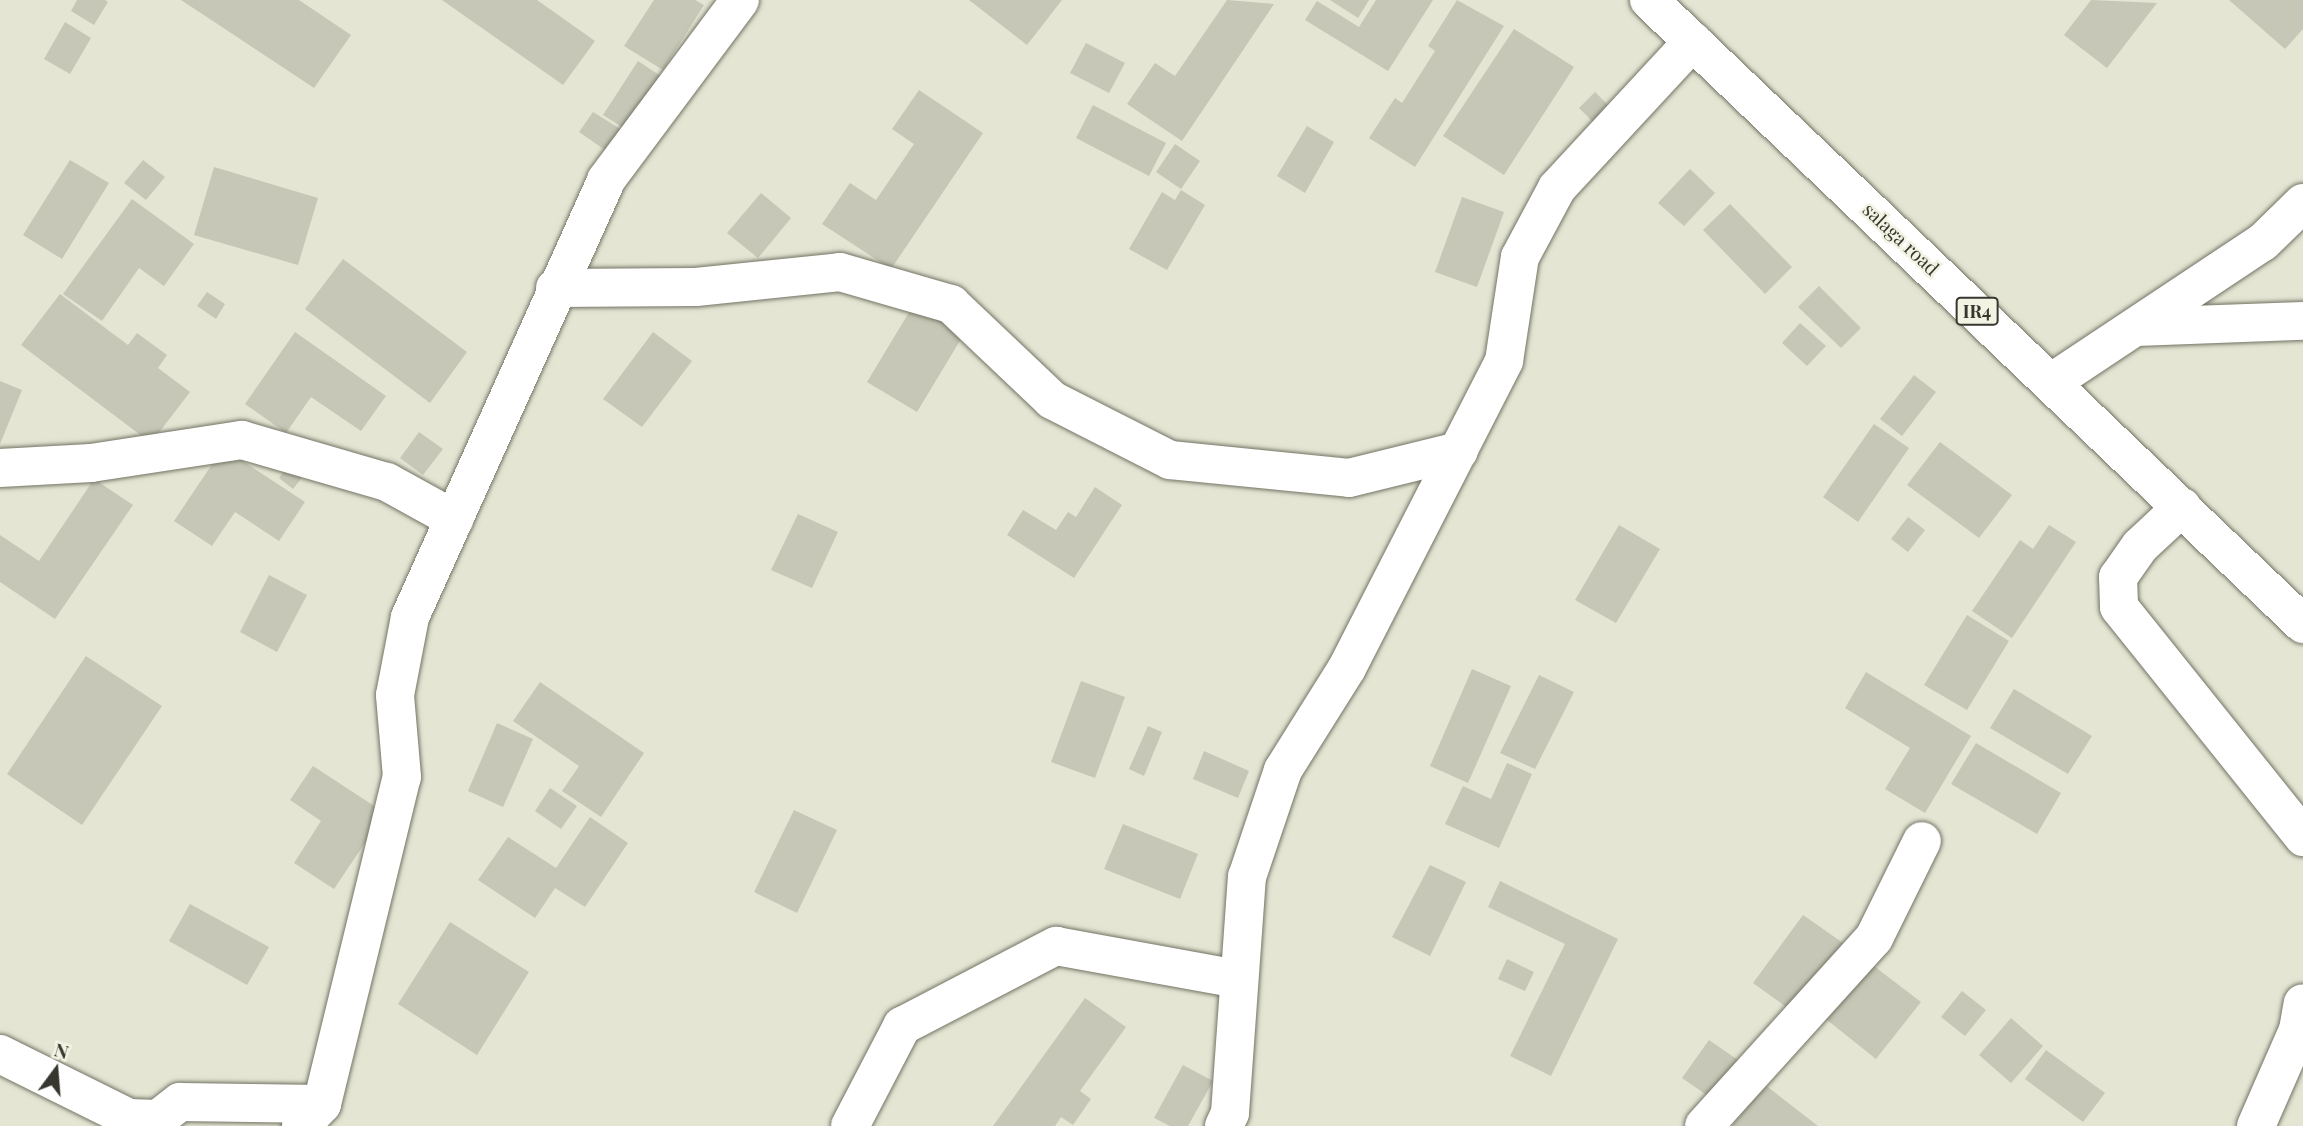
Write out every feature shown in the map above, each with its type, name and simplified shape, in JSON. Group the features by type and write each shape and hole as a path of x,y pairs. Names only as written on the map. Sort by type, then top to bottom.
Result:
{"street":[{"path":"0,1054 130,1118 158,1119 180,1102 319,1119 402,777 395,695 410,617 555,288 606,180 740,0"},
{"name":"salaga road","path":"1649,0 2303,624"},
{"path":"1224,1126 1230,1113 1237,979 1247,877 1283,770 1347,668 1504,361 1520,257 1557,188 1693,41"},
{"path":"2052,382 2263,242 2303,203"},
{"path":"555,288 696,286 840,272 951,304 1052,400 1170,460 1349,478 1459,451"},
{"path":"2136,327 2303,321"},
{"path":"0,468 91,463 242,440 387,482 454,519"},
{"path":"2182,507 2140,546 2118,577 2119,607 2303,837"},
{"path":"1704,1126 1874,938 1922,841"},
{"path":"850,1126 902,1026 1056,946 1237,979"},
{"path":"2256,1126 2298,1030 2303,1003"}],"building":[{"path":"77,0 108,2 94,25 71,11"},
{"path":"181,0 299,0 351,35 314,88"},
{"path":"442,0 537,0 595,41 563,85"},
{"path":"654,0 695,0 704,5 663,70 624,46"},
{"path":"969,0 1062,0 1027,45"},
{"path":"1227,0 1274,4 1182,141 1127,104 1155,63 1175,76"},
{"path":"1330,0 1369,0 1358,18"},
{"path":"1376,0 1433,0 1388,71 1305,20 1317,1 1359,27"},
{"path":"1457,0 1504,26 1415,167 1369,138 1395,98 1402,103 1435,51 1428,46"},
{"path":"2091,0 2157,3 2107,68 2064,35"},
{"path":"2229,0 2303,0 2303,29 2285,49"},
{"path":"65,22 91,38 70,74 44,59"},
{"path":"1514,29 1574,67 1504,175 1443,136"},
{"path":"1086,43 1125,63 1109,93 1070,73"},
{"path":"638,61 662,77 627,130 603,115"},
{"path":"919,90 983,133 891,269 822,224 850,183 876,200 914,144 892,129"},
{"path":"1595,92 1613,110 1597,126 1579,108"},
{"path":"1093,105 1166,143 1149,176 1076,138"},
{"path":"593,112 622,130 608,152 579,132"},
{"path":"1307,126 1334,142 1305,193 1277,176"},
{"path":"1175,144 1200,161 1181,189 1156,172"},
{"path":"70,160 109,183 62,259 23,235"},
{"path":"143,160 165,177 146,200 124,183"},
{"path":"214,167 318,198 298,265 194,235"},
{"path":"1690,169 1715,193 1684,226 1658,203"},
{"path":"1181,190 1205,205 1167,270 1129,249 1162,192 1175,200"},
{"path":"761,193 791,218 758,258 727,233"},
{"path":"1462,197 1504,212 1477,287 1435,272"},
{"path":"132,199 194,244 164,286 139,268 102,321 63,294"},
{"path":"1730,204 1792,267 1765,294 1703,230"},
{"path":"343,259 467,352 430,403 305,309"},
{"path":"1819,286 1861,328 1841,348 1798,307"},
{"path":"207,292 225,304 216,319 197,306"},
{"path":"60,294 128,345 137,333 167,355 158,368 190,392 151,443 21,345"},
{"path":"914,304 964,334 917,412 867,382"},
{"path":"1800,323 1826,346 1807,366 1782,343"},
{"path":"295,332 386,396 361,431 311,397 286,433 245,404"},
{"path":"653,332 692,361 642,427 603,399"},
{"path":"1914,375 1936,392 1902,436 1880,419"},
{"path":"0,381 22,390 0,444"},
{"path":"1874,424 1909,448 1858,522 1823,497"},
{"path":"419,432 443,449 423,475 400,458"},
{"path":"1940,442 2012,495 1979,538 1907,485"},
{"path":"223,448 305,502 279,541 235,512 212,546 174,521"},
{"path":"289,464 304,475 293,489 279,478"},
{"path":"94,479 133,505 55,619 0,582 0,535 39,561"},
{"path":"1095,487 1122,505 1074,578 1007,535 1023,510 1056,530 1068,512 1076,517"},
{"path":"798,514 838,532 812,588 771,570"},
{"path":"1908,517 1925,530 1908,552 1891,539"},
{"path":"1619,525 1660,549 1616,623 1575,600"},
{"path":"2049,525 2076,542 2012,638 1972,611 2020,540 2033,549"},
{"path":"269,575 307,595 277,652 240,632"},
{"path":"1967,615 2009,641 1967,710 1924,685"},
{"path":"86,656 162,706 82,825 7,774"},
{"path":"1472,669 1511,686 1468,783 1430,766"},
{"path":"1866,672 1971,736 1925,813 1885,789 1910,748 1845,708"},
{"path":"1539,675 1574,692 1535,769 1500,753"},
{"path":"1081,681 1125,697 1095,778 1051,762"},
{"path":"540,682 644,753 601,817 562,791 579,766 513,721"},
{"path":"2014,689 2092,736 2068,774 1990,728"},
{"path":"497,723 533,739 503,807 468,791"},
{"path":"1148,726 1162,732 1144,776 1129,769"},
{"path":"1976,743 2061,793 2037,834 1951,784"},
{"path":"1204,751 1249,771 1238,798 1193,779"},
{"path":"1507,763 1532,774 1499,848 1445,824 1463,786 1491,799"},
{"path":"313,766 385,813 334,889 294,863 321,821 290,800"},
{"path":"550,788 577,806 561,829 535,811"},
{"path":"794,810 837,830 797,913 754,892"},
{"path":"590,817 628,843 585,907 555,888 535,918 478,880 508,837 556,868"},
{"path":"1123,824 1198,854 1180,899 1104,869"},
{"path":"1430,865 1466,882 1430,956 1392,937"},
{"path":"1500,881 1618,939 1551,1076 1510,1056 1565,944 1488,907"},
{"path":"190,904 269,947 247,985 169,941"},
{"path":"1803,915 1846,945 1796,1014 1753,983"},
{"path":"450,922 529,972 477,1055 398,1004"},
{"path":"1507,959 1534,972 1525,991 1498,979"},
{"path":"1866,960 1921,1002 1876,1059 1822,1016"},
{"path":"1962,991 1986,1010 1965,1036 1941,1017"},
{"path":"1085,998 1126,1027 1080,1091 1091,1099 1073,1125 1061,1117 1055,1126 993,1126"},
{"path":"2011,1018 2043,1046 2011,1083 1979,1055"},
{"path":"1709,1040 1738,1060 1711,1098 1682,1078"},
{"path":"2046,1050 2105,1093 2083,1122 2025,1079"},
{"path":"1183,1065 1213,1081 1188,1126 1170,1126 1154,1118"},
{"path":"1764,1084 1818,1126 1732,1126"}]}
